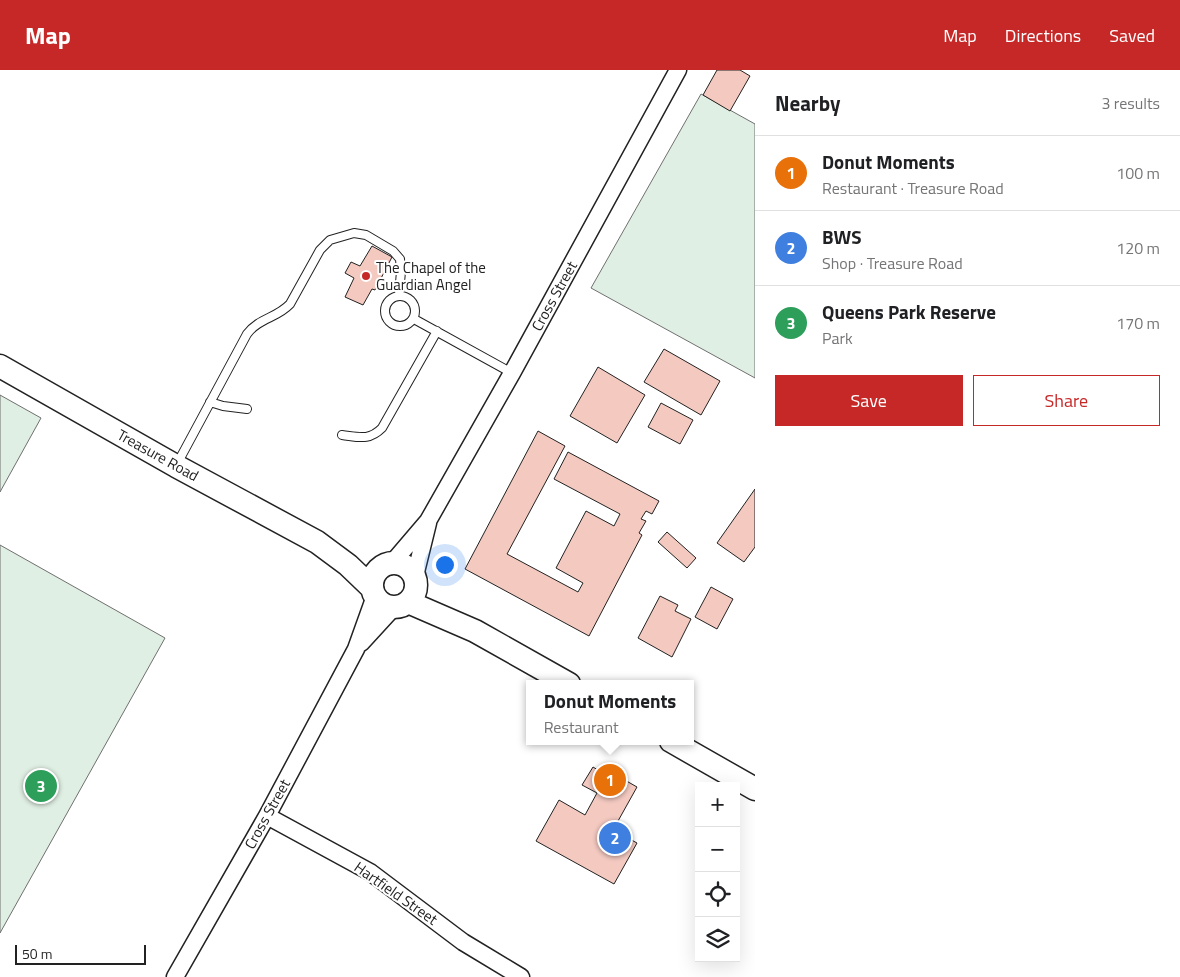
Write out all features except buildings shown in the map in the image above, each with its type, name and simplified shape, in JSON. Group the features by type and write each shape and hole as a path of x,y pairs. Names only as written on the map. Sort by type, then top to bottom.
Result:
{"street":[{"name":"Cross Street","path":"389,563 428,521 512,373 678,70"},
{"name":"Treasure Road","path":"0,366 176,466 317,542 348,565 374,592"},
{"name":"Cross Street","path":"356,649 408,592 428,521"},
{"name":"Treasure Road","path":"317,542 353,555 389,563"},
{"path":"389,563 402,564 410,569 408,592 383,604 374,592 373,578 378,570 389,563"},
{"name":"Cross Street","path":"175,977 267,816 356,649 374,592"},
{"path":"408,592 562,680"},
{"path":"678,745 755,789"},
{"name":"Hartfield Street","path":"267,816 370,872 463,942 521,977"}],"lane":[{"path":"176,466 247,334 260,321 285,309 290,304 320,250 330,240 354,233 366,235 393,251 400,259 399,295"},
{"path":"399,295 409,298 416,308 414,319 406,326 401,327 391,324 385,315 386,304 399,295"},
{"path":"414,319 512,373"},
{"path":"342,435 366,438 375,436 382,428 436,331"},
{"path":"210,402 223,406 247,409"}],"green space":[{"path":"701,94 755,124 755,378 591,288"},
{"path":"0,395 41,418 0,492"},
{"path":"0,545 165,638 0,933"}],"place":[{"name":"The Chapel of the Guardian Angel","path":"366,276"},
{"name":"Donut Moments","path":"610,780"},
{"name":"Queens Park Reserve","path":"41,786"},
{"name":"BWS","path":"615,838"}]}
